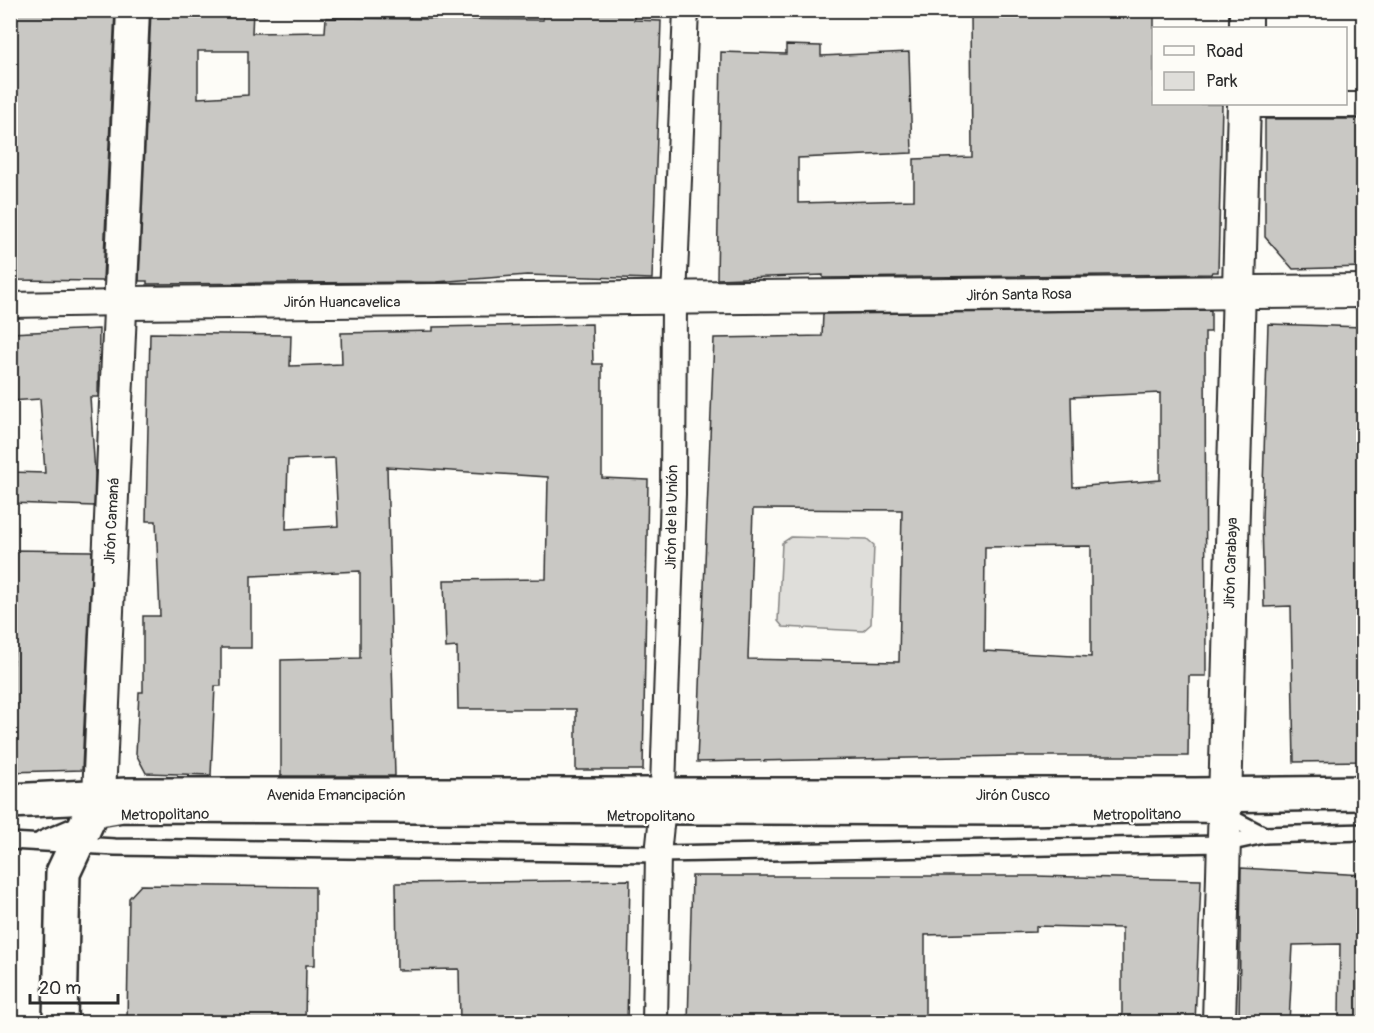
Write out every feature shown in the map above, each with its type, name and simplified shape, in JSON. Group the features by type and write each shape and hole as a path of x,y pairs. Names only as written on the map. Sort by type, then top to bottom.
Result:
{"street":[{"name":"Jirón Camaná","path":"60,1023 63,873 88,820 123,303 133,10"},
{"name":"Jirón de la Unión","path":"655,1023 658,854 662,806 672,507 674,299 686,10"},
{"path":"1246,10 1246,27"},
{"name":"Jirón Carabaya","path":"1219,1023 1244,105"},
{"path":"1347,105 1364,105"},
{"name":"Jirón Santa Rosa","path":"674,299 1364,291"},
{"name":"Jirón Huancavelica","path":"10,305 674,299"},
{"name":"Jirón Cusco","path":"662,806 1224,818 1364,793"},
{"name":"Avenida Emancipación","path":"10,801 88,820 662,806"}],"lane":[{"name":"Metropolitano","path":"1224,818 1264,835"},
{"name":"Metropolitano","path":"10,841 38,841 88,820 658,854 1224,818 1264,835 1364,831"},
{"name":"Metropolitano","path":"38,841 88,820"}],"green space":[{"path":"791,537 867,539 874,545 871,624 863,631 783,627 778,621 782,543"}],"building":[{"path":"10,10 115,10 103,281 10,280"},
{"path":"151,10 253,10 252,33 325,32 326,18 543,20 543,10 635,10 634,20 661,21 652,279 527,275 436,282 147,284 147,281 139,281","holes":["198,51 248,51 248,95 198,98"]},
{"path":"971,10 1154,10 1152,105 1222,105 1218,272 1211,274 823,278 823,275 717,279 721,52 786,54 786,45 821,46 821,56 909,52 912,153 798,158 798,203 914,200 914,159 972,157"},
{"path":"1265,119 1364,119 1364,267 1293,269 1265,237"},
{"path":"1211,310 1211,332 1205,332 1206,676 1189,676 1188,756 1012,756 697,762 714,338 822,336 823,314","holes":["1160,393 1160,480 1073,487 1071,397","753,509 902,510 899,662 748,659","1091,546 1091,657 984,651 985,547"]},
{"path":"592,324 593,364 602,364 602,478 648,480 643,770 576,770 576,709 458,709 457,647 446,648 444,580 546,579 548,477 387,467 395,776 281,776 281,660 360,658 360,571 251,576 251,648 221,648 221,686 215,686 211,775 146,773 136,754 139,692 143,692 143,616 160,616 156,521 146,521 150,333 291,335 290,366 342,364 341,333 433,331 433,327","holes":["335,458 338,526 286,529 288,460"]},
{"path":"1268,324 1364,327 1364,761 1294,762 1291,606 1264,607 1262,519"},
{"path":"99,329 98,397 90,397 95,474 94,506 10,503 10,472 45,473 40,399 10,401 10,333"},
{"path":"10,550 92,551 82,770 10,772 10,685 16,634 10,634"},
{"path":"1241,868 1364,875 1364,1018 1339,1018 1340,944 1293,945 1289,1023 1239,1023"},
{"path":"692,876 1035,876 1201,880 1195,1023 1122,1023 1122,928 1036,926 1036,932 925,935 925,1023 688,1023"},
{"path":"630,880 627,1023 460,1023 459,969 397,970 396,883"},
{"path":"141,885 315,887 315,965 306,965 305,1023 127,1023 129,898"}]}
